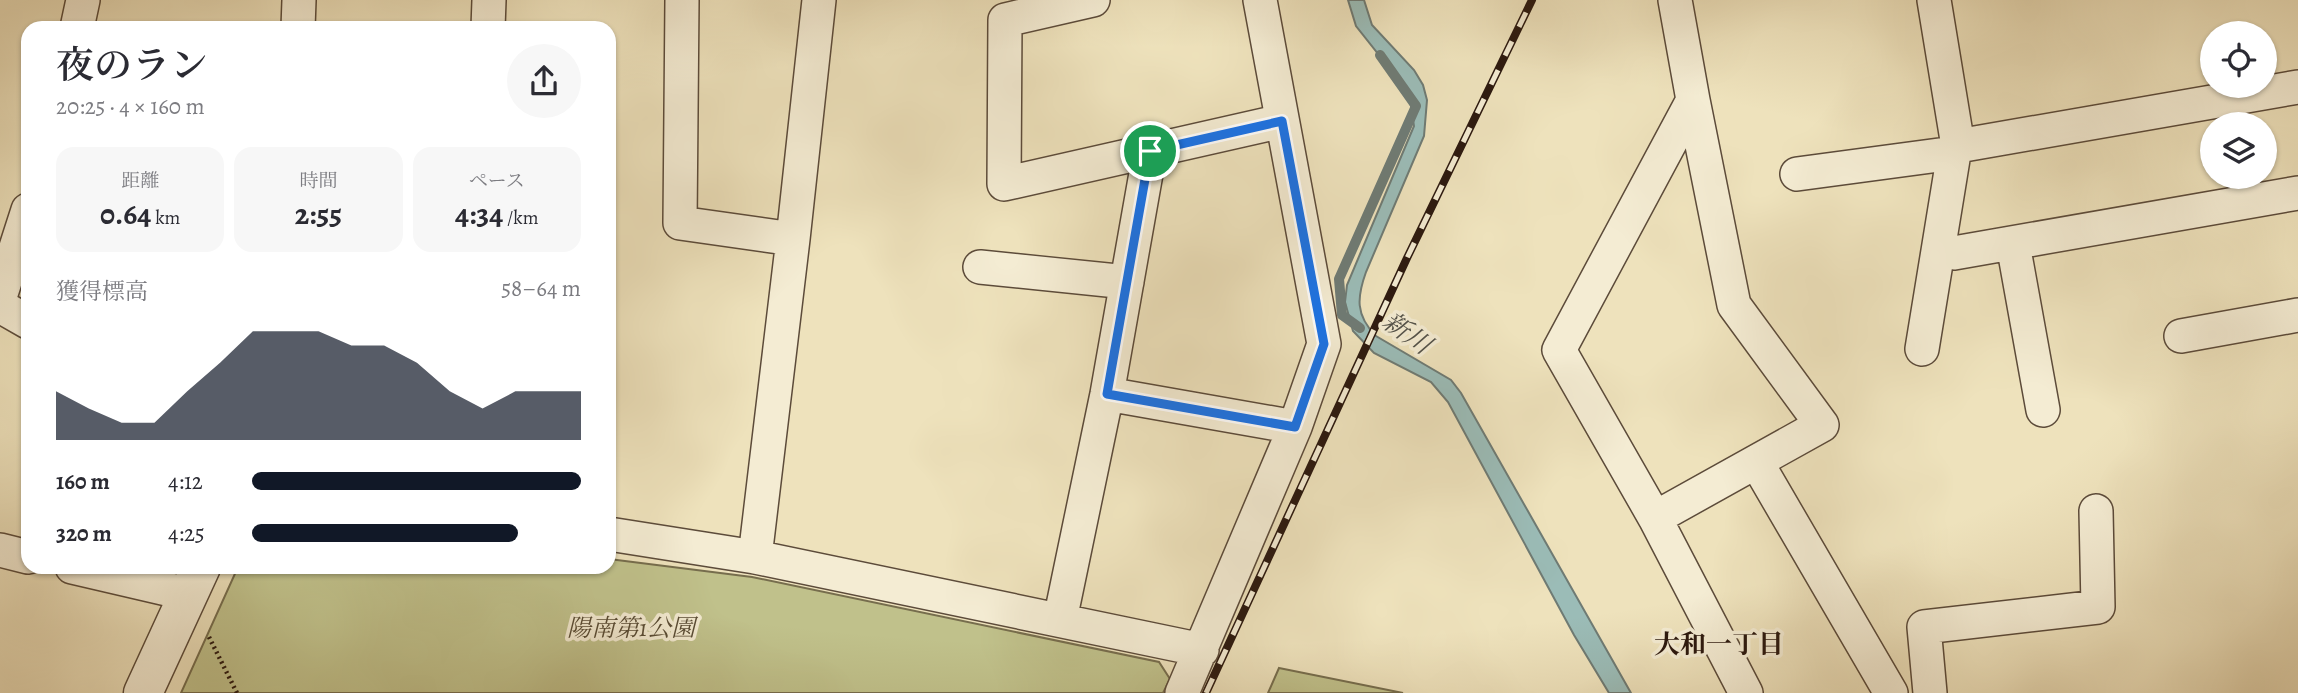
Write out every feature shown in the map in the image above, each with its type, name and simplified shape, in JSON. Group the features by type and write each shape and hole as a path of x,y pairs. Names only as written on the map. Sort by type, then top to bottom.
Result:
{"street":[{"path":"78,21 83,0"},
{"path":"298,21 299,0"},
{"path":"488,21 489,0"},
{"path":"682,0 680,223 793,239"},
{"path":"755,557 819,0"},
{"path":"1093,0 1005,20 1004,184 1282,121"},
{"path":"1182,693 1295,427 1324,344 1260,0"},
{"path":"1655,518 1822,425 1734,305 1675,0"},
{"path":"1922,349 1956,149 1934,0"},
{"path":"1797,174 1956,149 2298,87"},
{"path":"1693,100 1559,350 1655,518 1746,693"},
{"path":"1060,620 1107,394 1150,151"},
{"path":"1954,253 2298,193"},
{"path":"0,297 21,232"},
{"path":"2013,244 2043,410"},
{"path":"980,267 1127,282"},
{"path":"0,306 21,318"},
{"path":"2181,336 2298,315"},
{"path":"1107,394 1295,427"},
{"path":"1757,463 1891,693"},
{"path":"1930,693 1924,627 2098,607 2096,511"},
{"path":"616,535 755,557 1202,650"},
{"path":"0,550 21,555"},
{"path":"134,574 195,581 143,693"}],"path":[{"path":"195,581 237,693"}],"green space":[{"name":"陽南第1公園","path":"616,560 752,577 1159,662 1170,679 1163,693 181,693 235,574 616,574"},
{"path":"1279,668 1403,693 1268,693"}],"water":[{"path":"1348,0 1364,0 1372,25 1414,70 1423,85 1427,100 1424,136 1363,281 1360,306 1364,321 1376,336 1451,380 1461,393 1631,693 1609,693 1574,635 1448,402 1431,382 1374,353 1353,331 1345,302 1347,285 1414,126 1409,93 1356,26"}],"waterway":[{"name":"新川","path":"1360,328 1342,315 1339,279 1416,106 1380,55"}],"railway":[{"path":"1206,693 1407,258 1532,0"}],"district":[{"name":"大和一丁目","path":"1719,644"}],"route":[{"path":"1282,121 1324,344 1295,427 1107,394 1150,151 1282,121"}]}
